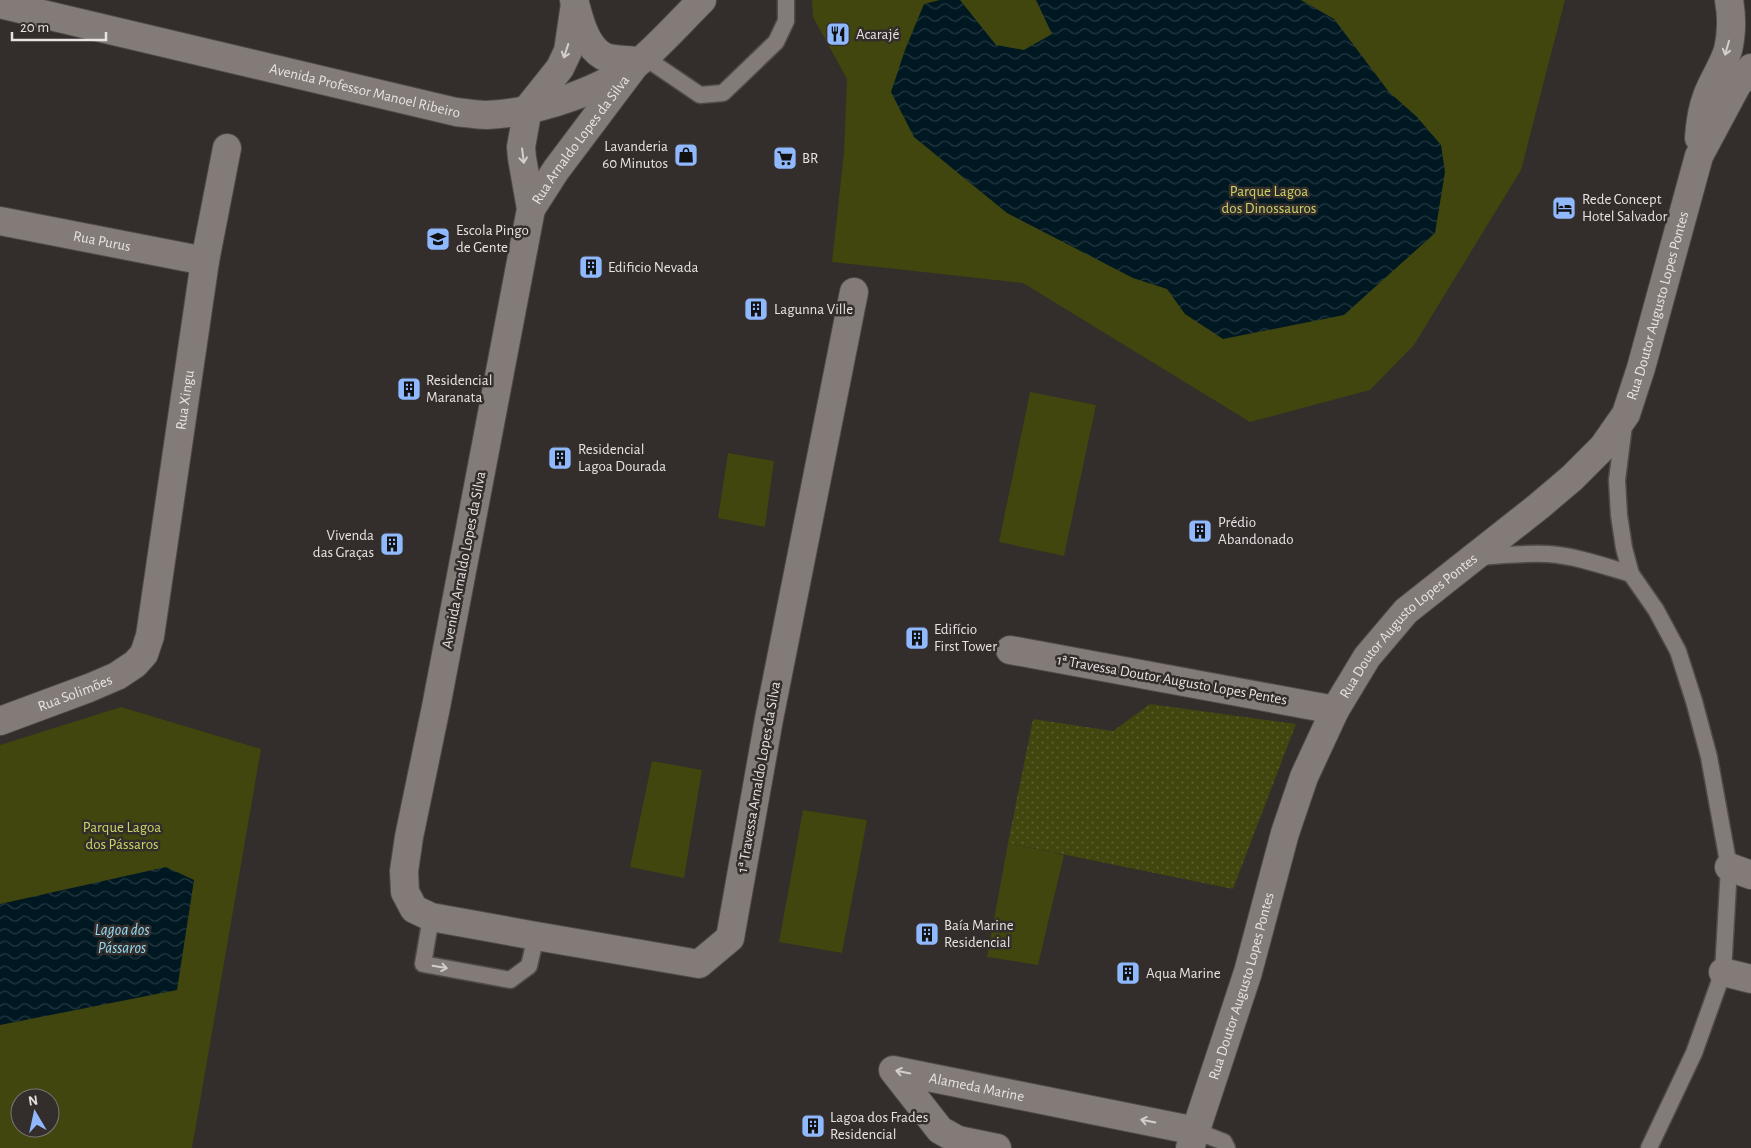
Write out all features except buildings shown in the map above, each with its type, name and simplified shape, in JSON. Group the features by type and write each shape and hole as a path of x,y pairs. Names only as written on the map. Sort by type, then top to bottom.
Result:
{"street":[{"name":"Avenida Professor Manoel Ribeiro","path":"0,4 25,5 302,77 456,112 486,115 562,100 599,86 641,59 702,0"},
{"name":"Rua Doutor Augusto Lopes Pontes","path":"1193,1139 1248,972 1285,834 1304,777 1335,710 1367,656 1406,611 1540,506 1572,478 1603,448 1626,414 1641,368 1698,156 1702,112 1707,95 1727,51 1731,33 1729,0"},
{"path":"574,2 587,38 593,48 603,56 641,59"},
{"path":"528,108 560,68 568,51 574,2"},
{"name":"Rua Arnaldo Lopes da Silva","path":"531,209 572,148 641,59"},
{"name":"Rua Doutor Augusto Lopes Pontes","path":"1698,156 1737,85 1751,68"},
{"name":"Rua Arnaldo Lopes da Silva","path":"528,108 522,158 531,209"},
{"name":"Rua Xingu","path":"144,654 150,636 205,261 227,148"},
{"name":"Avenida Arnaldo Lopes da Silva","path":"422,913 405,892 404,871 409,837 436,708 531,209"},
{"name":"Rua Purus","path":"0,221 205,261"},
{"name":"1ª Travessa Arnaldo Lopes da Silva","path":"422,913 536,936 698,964 730,938 769,719 854,292"},
{"name":"1ª Travessa Doutor Augusto Lopes Pentes","path":"1010,650 1335,710"},
{"name":"Rua Solimões","path":"0,721 116,676 135,664 144,654"},
{"path":"1723,972 1751,979"},
{"name":"Alameda Marine","path":"996,1148 958,1140 940,1130 893,1070 1193,1139"}],"lane":[{"path":"641,59 700,95 723,93 776,42 786,21 786,0"},
{"path":"1626,414 1617,480 1623,540 1631,574 1656,610 1678,651 1694,701 1740,871 1723,972 1694,1053 1649,1148"},
{"path":"1473,558 1510,554 1549,554 1577,559 1631,574"},
{"path":"422,913 423,964 510,980 530,966 536,936"},
{"path":"1193,1139 1224,1142 1227,1148"}],"green space":[{"name":"Parque Lagoa dos Dinossauros","path":"812,0 1565,0 1521,170 1414,345 1370,390 1250,422 1023,283 832,262 844,152 847,79 813,17"},
{"path":"1030,392 1096,405 1064,556 999,542"},
{"path":"728,453 774,461 765,527 718,518"},
{"path":"1150,704 1296,724 1233,889 1008,843 1033,719 1113,731"},
{"name":"Parque Lagoa dos Pássaros","path":"121,707 261,749 192,1148 0,1148 0,745"},
{"path":"652,761 702,770 684,878 630,867"},
{"path":"803,810 867,820 842,953 779,942"},
{"path":"1008,843 1064,855 1038,965 987,957"}],"water":[{"path":"940,0 960,0 996,45 1024,50 1052,34 1036,0 1301,0 1334,19 1389,92 1417,117 1441,145 1445,172 1435,233 1344,315 1223,339 1185,314 1167,289 1133,278 1007,213 914,137 891,92 905,50 924,4"},
{"name":"Lagoa dos Pássaros","path":"166,867 194,880 177,990 0,1025 0,904"}],"place":[{"name":"Acarajé","path":"838,34"},
{"name":"Lavanderia 60 Minutos","path":"686,155"},
{"name":"BR","path":"785,158"},
{"name":"Rede Concept Hotel Salvador","path":"1564,208"},
{"name":"Escola Pingo de Gente","path":"438,239"},
{"name":"Edificio Nevada","path":"591,267"},
{"name":"Lagunna Ville","path":"756,309"},
{"name":"Residencial Maranata","path":"409,389"},
{"name":"Residencial Lagoa Dourada","path":"560,458"},
{"name":"Prédio Abandonado","path":"1200,531"},
{"name":"Vivenda das Graças","path":"392,544"},
{"name":"Edifício First Tower","path":"917,638"},
{"name":"Baía Marine Residencial","path":"927,934"},
{"name":"Aqua Marine","path":"1128,973"},
{"name":"Lagoa dos Frades Residencial","path":"813,1126"}]}
